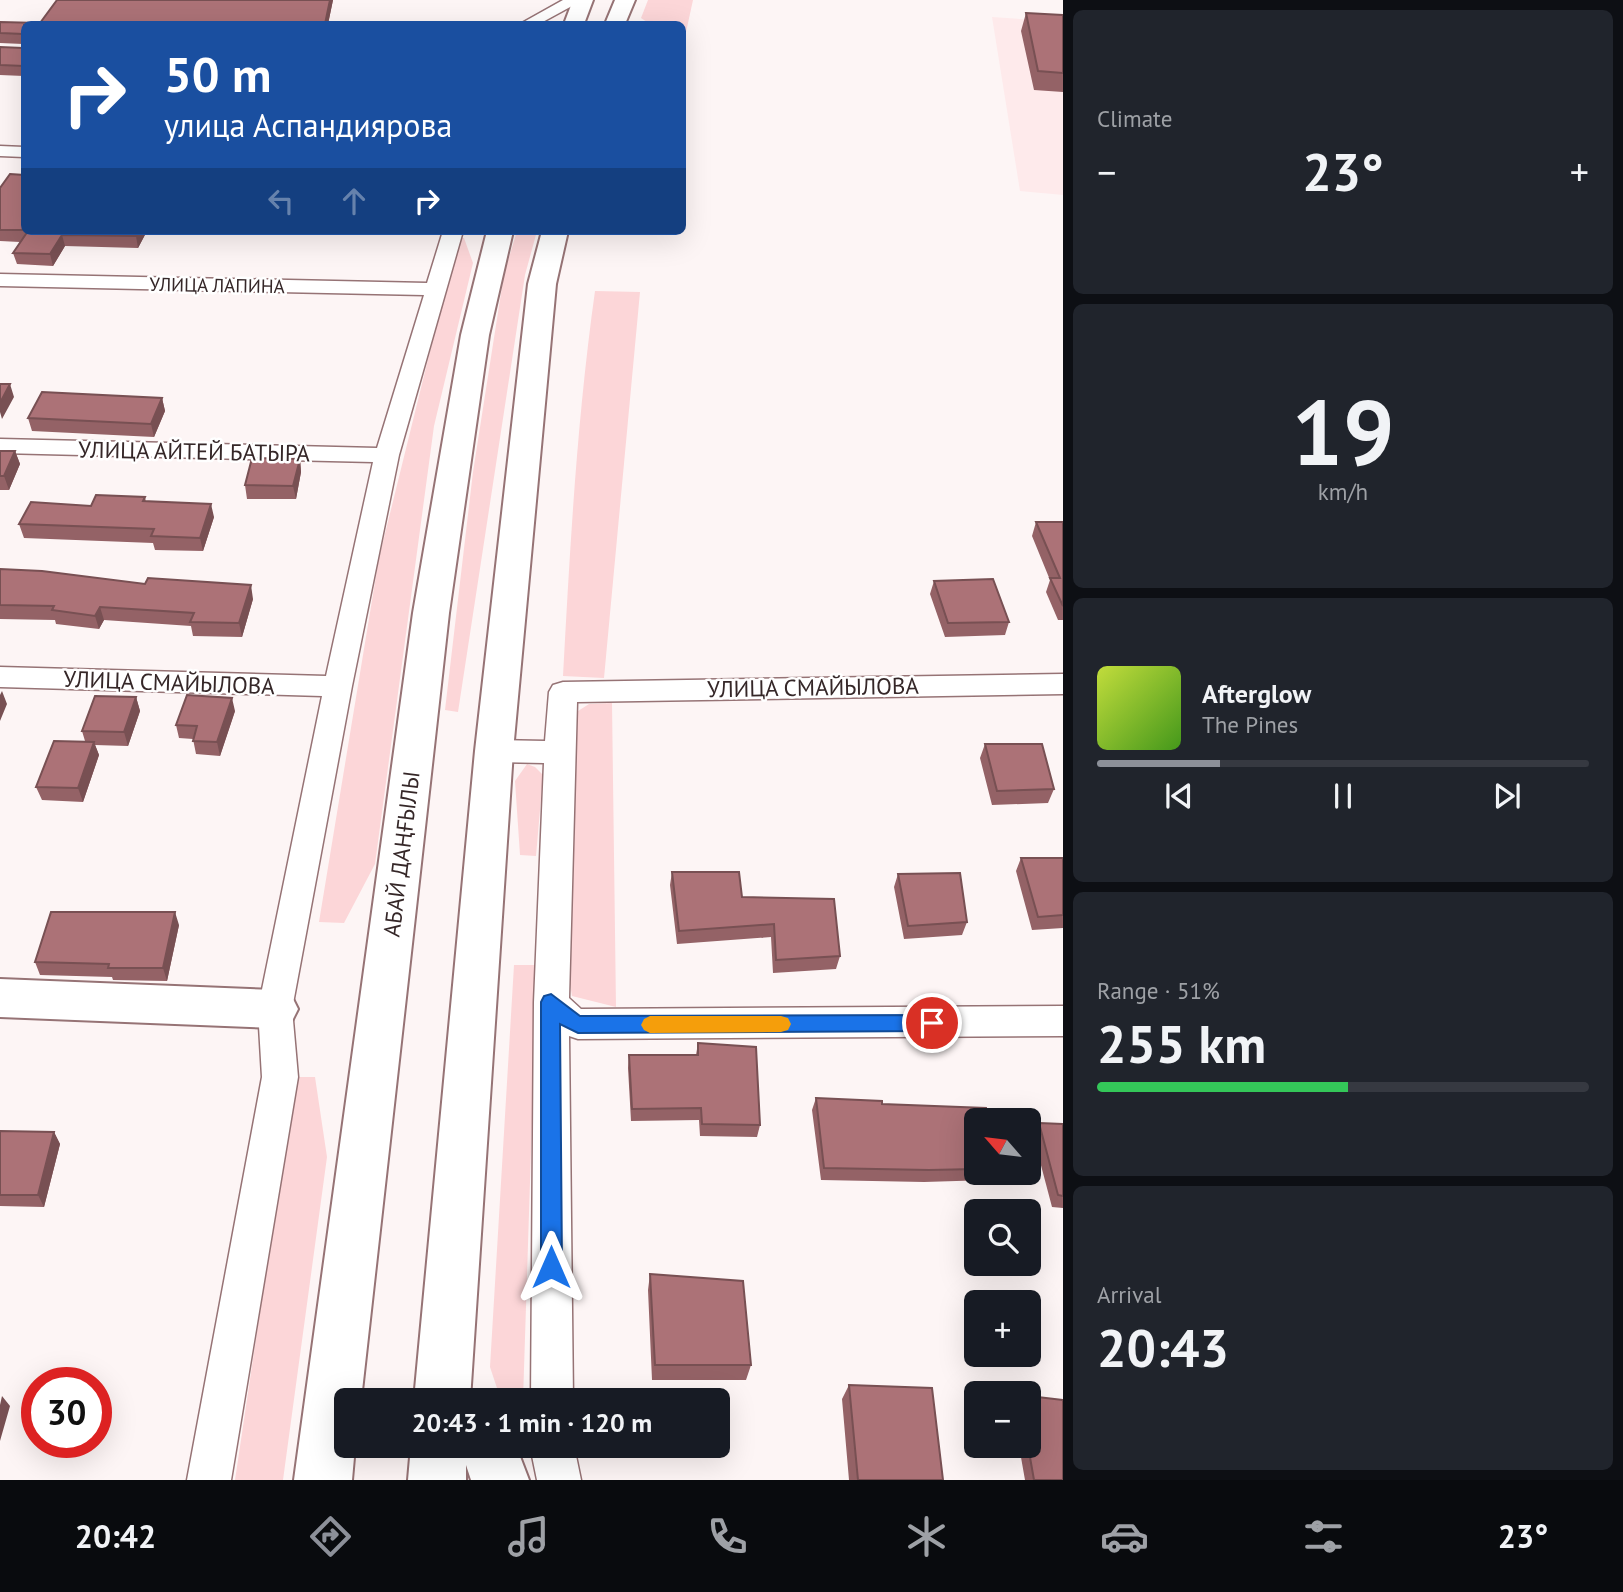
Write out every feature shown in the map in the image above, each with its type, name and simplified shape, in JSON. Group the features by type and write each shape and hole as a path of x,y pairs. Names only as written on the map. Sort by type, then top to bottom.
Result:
{"main road":[{"path":"575,21 583,0"},
{"path":"616,21 625,0"},
{"name":"АБАЙ ДАҢҒЫЛЫ","path":"323,1480 431,613 475,335 499,235"},
{"path":"443,1388 494,751 542,284 554,235"},
{"path":"0,998 275,1009"},
{"path":"447,1314 468,1388"},
{"path":"437,1480 438,1458"},
{"path":"492,1458 500,1480"}],"street":[{"path":"534,21 575,0"},
{"path":"0,152 21,152"},
{"path":"209,1480 280,1077 275,1009 338,686 387,455 452,235"},
{"name":"УЛИЦА ЛАПИНА","path":"0,280 435,289"},
{"name":"УЛИЦА АЙТЕЙ БАТЫРА","path":"0,446 387,455"},
{"name":"УЛИЦА СМАЙЫЛОВА","path":"0,677 338,686"},
{"name":"УЛИЦА СМАЙЫЛОВА","path":"559,752 563,692 1063,684"},
{"path":"494,751 559,752 551,1002 552,1388"},
{"path":"551,1002 562,1016 578,1024 588,1025 1063,1021"},
{"path":"554,1458 559,1480"}],"shaded area":[{"path":"648,0 693,0 686,32 686,21 646,21 641,18"},
{"path":"992,17 1063,22 1063,195 1020,191"},
{"path":"516,235 536,235 525,275 458,712 445,710 473,472 504,274"},
{"path":"458,238 464,238 473,263 434,426 375,864 344,923 319,922 379,558"},
{"path":"595,291 640,292 604,678 563,676 571,531"},
{"path":"612,703 616,1007 572,996 567,966 575,713 589,704"},
{"path":"527,764 543,775 536,856 520,855 515,781"},
{"path":"514,965 537,965 523,1388 497,1388 490,1367"},
{"path":"295,1077 315,1077 327,1157 283,1480 235,1480"}],"building":[{"path":"57,0 330,0 326,21 41,21"},
{"path":"1026,13 1063,15 1063,73 1038,71"},
{"path":"0,22 21,23 21,34 0,33"},
{"path":"0,47 21,48 21,66 0,65"},
{"path":"10,174 21,175 21,230 0,230 0,188"},
{"path":"25,235 62,235 50,254 13,253"},
{"path":"62,235 137,235 136,236"},
{"path":"0,384 10,384 0,403"},
{"path":"42,392 162,398 151,424 28,418"},
{"path":"0,451 15,451 4,476 0,476"},
{"path":"252,458 300,459 293,486 245,485"},
{"path":"96,495 145,497 143,501 211,504 200,538 151,536 154,529 19,524 31,502 91,506"},
{"path":"1036,522 1063,522 1063,606 1050,578 1060,578"},
{"path":"0,569 42,571 145,584 148,578 251,585 239,623 190,622 194,613 100,607 95,616 52,610 54,606 0,605"},
{"path":"993,579 1009,622 948,623 934,581"},
{"path":"187,695 232,698 217,742 193,741 197,726 176,725"},
{"path":"95,696 136,697 124,732 82,731"},
{"path":"54,741 94,742 78,788 36,787"},
{"path":"985,744 1042,744 1054,789 997,791"},
{"path":"1021,858 1063,858 1063,915 1038,917"},
{"path":"672,872 739,872 742,897 834,899 840,956 776,960 774,924 679,931"},
{"path":"960,873 967,922 908,926 898,874"},
{"path":"51,912 175,912 163,968 108,968 109,964 35,962"},
{"path":"698,1043 756,1047 760,1125 702,1124 701,1108 632,1109 629,1055 698,1055"},
{"path":"816,1098 882,1101 882,1104 986,1108 964,1108 964,1169 824,1168"},
{"path":"1041,1123 1063,1124 1063,1196 1058,1195"},
{"path":"0,1131 54,1132 38,1195 0,1195"},
{"path":"650,1274 743,1281 751,1365 655,1365"},
{"path":"849,1385 932,1388 943,1480 858,1480"},
{"path":"1041,1397 1063,1400 1063,1480 1034,1480 1030,1458 1041,1458"}],"slow traffic":[{"path":"650,1025 781,1024"}],"route":[{"path":"551,1267 551,1002 562,1016 578,1024 588,1025 932,1023"}]}
